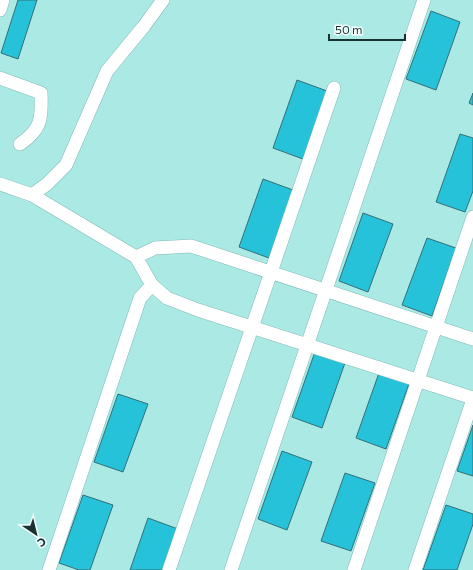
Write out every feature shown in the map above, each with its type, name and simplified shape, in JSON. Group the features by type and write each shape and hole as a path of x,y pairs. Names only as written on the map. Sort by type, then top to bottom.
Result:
{"lane":[{"path":"0,10 3,0"},
{"path":"32,195 47,184 66,165 108,71 163,0"},
{"path":"231,570 424,0"},
{"path":"0,78 41,93 42,111 39,123 33,135 20,144"},
{"path":"169,570 334,88"},
{"path":"0,184 32,195 136,256 152,285 167,298 473,398 415,570"},
{"path":"354,570 473,217"},
{"path":"136,256 155,248 191,246 473,339"},
{"path":"48,570 140,298 152,285"}],"building":[{"path":"18,0 37,0 18,59 1,53"},
{"path":"431,11 460,22 436,90 406,79"},
{"path":"297,80 327,91 303,159 273,148"},
{"path":"473,93 473,105 469,103"},
{"path":"460,134 473,138 473,191 465,212 436,202"},
{"path":"263,179 293,190 269,258 239,247"},
{"path":"363,213 393,224 368,292 339,281"},
{"path":"427,238 456,248 432,316 402,305"},
{"path":"316,349 346,360 322,428 292,417"},
{"path":"380,370 410,381 386,449 356,438"},
{"path":"118,394 148,404 123,472 94,462"},
{"path":"473,425 473,476 457,471"},
{"path":"282,451 312,462 287,530 258,519"},
{"path":"345,473 375,483 351,551 321,541"},
{"path":"83,495 113,505 90,570 79,570 59,563"},
{"path":"446,505 473,514 473,524 457,570 423,570"},
{"path":"148,518 178,529 164,570 130,570"}]}
